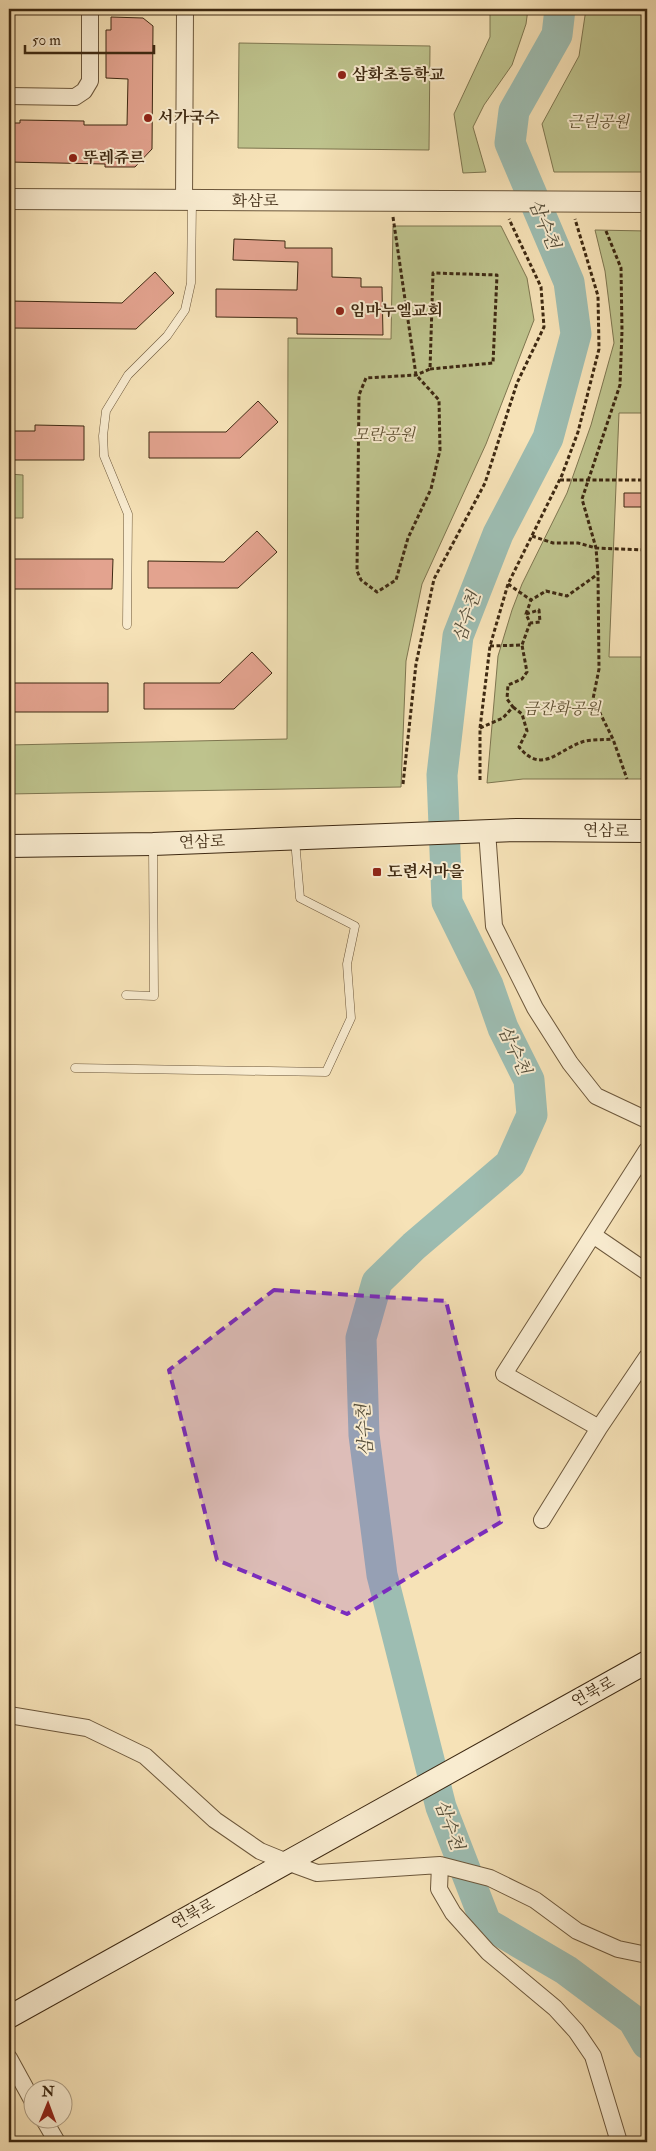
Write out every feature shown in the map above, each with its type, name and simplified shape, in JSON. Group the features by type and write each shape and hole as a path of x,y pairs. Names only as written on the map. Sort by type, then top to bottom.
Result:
{"main road":[{"name":"연삼로","path":"9,846 153,844 480,831 647,831"},
{"name":"연북로","path":"9,2016 647,1662"}],"street":[{"path":"9,96 75,97 84,91 90,81 90,9"},
{"path":"185,9 188,201"},
{"name":"화삼로","path":"9,199 570,202"},
{"path":"570,202 647,202"},
{"path":"480,831 494,926 535,1008 570,1063 596,1096 647,1120"},
{"path":"599,1428 504,1374 647,1150"},
{"path":"593,1235 647,1272"},
{"path":"542,1520 599,1428 647,1356"},
{"path":"9,1714 87,1728 145,1756 215,1820 260,1851 286,1862 317,1873 440,1865 490,1878 535,1900 577,1931 618,1949 647,1955"},
{"path":"440,1865 439,1889 454,1912 488,1952 555,2008 576,2031 593,2056 619,2142"},
{"path":"9,2058 22,2082"},
{"path":"49,2128 57,2142"}],"lane":[{"path":"127,625 128,514 104,456 103,436 106,411 128,375 168,336 185,310 191,282 188,201"},
{"path":"75,1068 326,1072 351,1018 347,964 355,926 300,898 294,838"},
{"path":"126,995 154,996 153,844"}],"path":[{"path":"390,202 416,375 439,400 440,450 431,488 408,538 396,580 377,592 361,580 357,571 359,395 366,378 416,375 430,369 493,363 497,275 433,273 430,369"},
{"path":"403,784 416,664 434,580 485,483 517,383 544,328 541,287 502,202"},
{"path":"480,780 480,728 490,646 508,584 560,480 578,432 599,349 598,296 570,202"},
{"path":"606,231 621,268 622,331 620,385 582,499 596,548 598,574 599,669 593,699 613,739 627,779"},
{"path":"560,480 647,480"},
{"path":"532,536 553,542 578,543 596,548 647,550"},
{"path":"598,574 567,596 546,591 531,600 526,614 530,623 522,645 527,672 522,679 508,684 507,699 522,714 527,731 519,747 526,755 537,760 555,757 582,741 613,739"},
{"path":"508,584 531,600"},
{"path":"526,614 539,610 540,622 530,623"},
{"path":"490,646 522,645"},
{"path":"480,728 504,718 513,706"}],"highlighted area":[{"path":"274,1290 446,1301 501,1522 347,1614 217,1560 169,1370"}],"green space":[{"path":"490,9 528,9 526,24 512,65 484,105 473,127 486,172 463,173 454,114 490,37"},
{"name":"근린공원","path":"586,9 647,9 647,172 554,172 542,124 579,56"},
{"path":"239,43 430,46 429,150 238,148"},
{"name":"모란공원","path":"393,226 501,226 527,278 534,320 486,444 422,584 406,661 401,787 9,794 9,745 287,739 288,338 391,339"},
{"name":"금잔화공원","path":"595,230 647,231 647,413 619,413 609,657 647,657 647,771 642,779 523,779 487,783 498,656 522,584 567,493 591,425 614,343 605,271"},
{"path":"9,474 23,475 23,518 9,518"}],"building":[{"path":"111,17 143,18 153,26 152,149 135,167 105,167 105,164 9,162 9,123 20,123 20,120 84,121 84,125 127,125 128,79 106,78 106,30 111,30"},
{"name":"임마누엘교회","path":"234,239 285,241 285,248 332,248 332,277 361,278 361,287 382,287 383,335 297,334 297,318 216,317 216,289 297,290 298,262 233,260"},
{"path":"155,272 174,293 136,329 9,328 9,301 122,303"},
{"path":"258,401 278,422 240,458 149,458 149,432 226,432"},
{"path":"35,425 84,426 84,460 9,460 9,431 35,431"},
{"path":"624,493 647,493 647,507 624,507"},
{"path":"257,531 277,552 238,588 148,588 148,561 224,562"},
{"path":"9,559 113,559 112,589 9,589"},
{"path":"252,652 272,673 234,709 144,709 144,683 220,683"},
{"path":"9,683 108,683 108,712 9,712"}],"waterway":[{"name":"삼수천","path":"560,9 557,35 514,111 510,143 569,282 576,334 548,438 498,534 458,636 442,775 447,902 488,985 503,1028 529,1080 532,1115 510,1164 414,1246 377,1282 361,1338 364,1435 382,1575 441,1807 486,1923 566,1970 633,2020 647,2044"}],"place":[{"name":"삼화초등학교","path":"342,75"},
{"name":"서가국수","path":"148,118"},
{"name":"뚜레쥬르","path":"73,158"},
{"name":"임마누엘교회","path":"340,311"},
{"name":"도련서마을","path":"377,872"}]}
